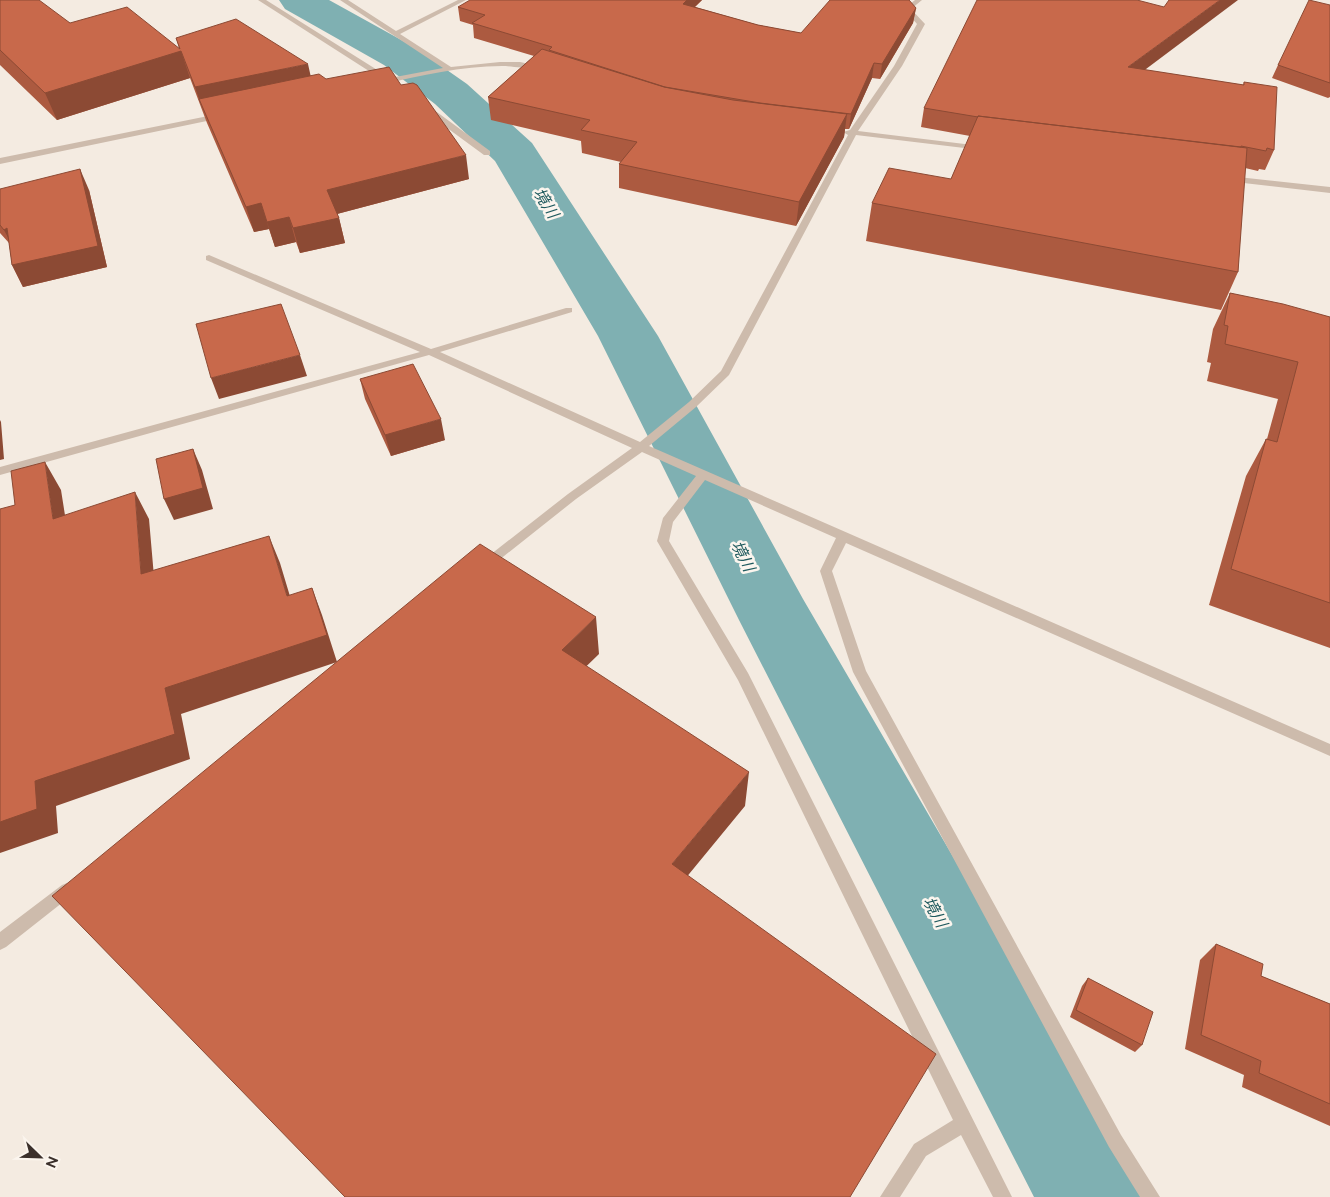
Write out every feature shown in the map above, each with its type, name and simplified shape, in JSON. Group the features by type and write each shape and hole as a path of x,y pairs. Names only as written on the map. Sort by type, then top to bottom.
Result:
{"street":[{"path":"261,0 390,81"},
{"path":"343,0 448,68"},
{"path":"395,34 463,0"},
{"path":"474,574 584,488 642,448 707,393 725,373 854,133 898,66 921,24 907,9 919,0"},
{"path":"371,85 390,81 400,82 448,68 512,64 549,68"},
{"path":"420,103 488,154"},
{"path":"0,161 234,113"},
{"path":"835,130 994,150"},
{"path":"1215,178 1330,190"},
{"path":"209,258 430,352 703,475 1330,750"},
{"path":"0,471 430,352 568,310"},
{"path":"703,475 668,521 663,541 743,677 964,1123 1003,1197"},
{"path":"842,536 826,571 860,672 1115,1141 1151,1197"},
{"path":"0,942 79,881"},
{"path":"889,1197 920,1150 964,1123"}],"building":[{"path":"0,0 39,0 70,23 127,7 180,49 176,38 236,19 308,64 195,87 181,51 45,93 0,50"},
{"path":"470,0 687,0 683,4 758,25 801,33 830,0 909,0 916,8 882,64 874,63 851,114 760,103 665,87 549,50 552,47 472,23 485,15 458,7"},
{"path":"977,0 1137,0 1164,7 1169,0 1220,0 1128,67 1244,85 1244,82 1277,87 1274,150 1267,148 1266,151 1241,146 978,117 924,108"},
{"path":"1309,0 1330,5 1330,83 1278,65"},
{"path":"542,49 664,87 733,100 847,114 799,202 619,164 637,142 581,130 590,120 488,97"},
{"path":"389,67 401,85 413,83 417,85 466,155 327,190 339,218 293,228 289,217 267,222 261,203 246,207 199,99 319,74 326,79"},
{"path":"978,116 1247,148 1238,272 872,203 889,168 951,179"},
{"path":"80,169 98,246 12,265 7,228 4,230 0,225 0,189"},
{"path":"1230,293 1283,304 1330,317 1330,603 1231,569 1266,439 1277,442 1298,362 1225,344 1228,326 1224,325"},
{"path":"281,304 300,355 211,378 196,324"},
{"path":"413,364 441,419 385,435 360,379"},
{"path":"193,449 203,488 164,499 156,459"},
{"path":"45,462 53,519 135,492 141,574 269,536 287,596 312,588 327,635 165,688 175,734 35,781 37,809 0,822 0,509 15,505 11,471"},
{"path":"480,544 596,617 562,650 749,772 672,864 936,1054 850,1197 345,1197 52,896"},
{"path":"1216,944 1263,964 1261,976 1330,1004 1330,1104 1259,1073 1261,1061 1201,1035"},
{"path":"1088,978 1153,1012 1142,1045 1076,1010"}],"waterway":[{"name":"境川","path":"299,0 399,56 451,94 515,153 628,336 776,620 1091,1197"}]}
